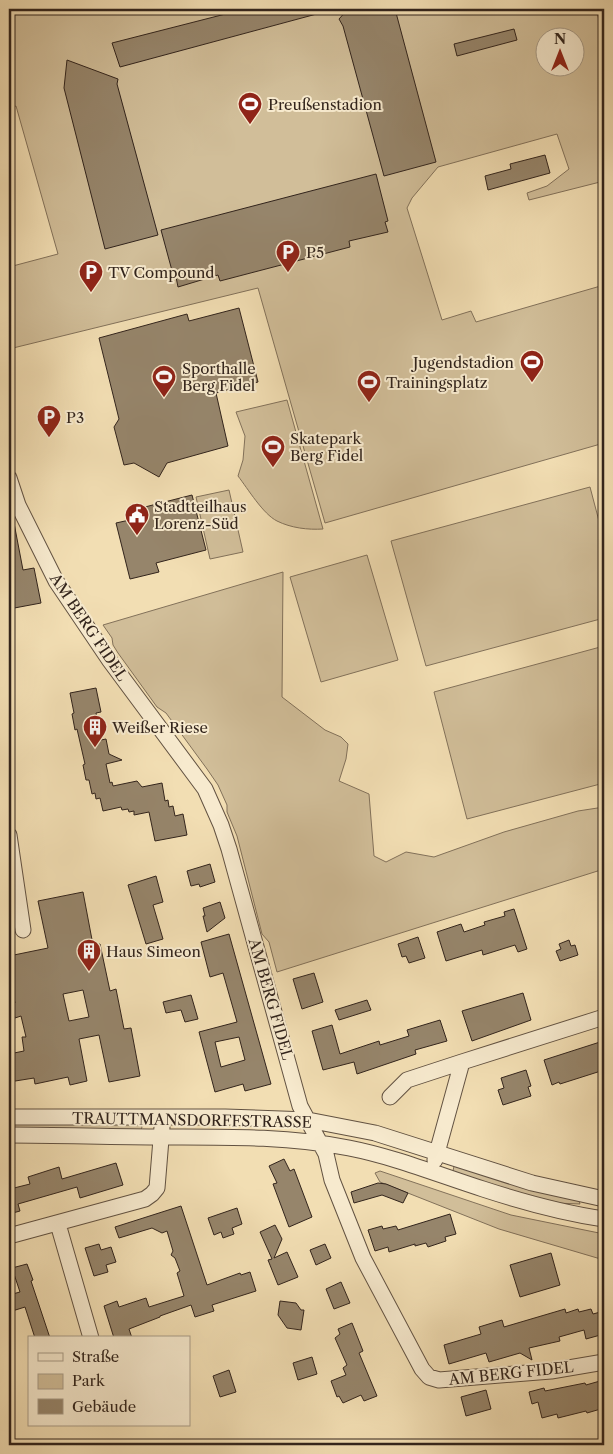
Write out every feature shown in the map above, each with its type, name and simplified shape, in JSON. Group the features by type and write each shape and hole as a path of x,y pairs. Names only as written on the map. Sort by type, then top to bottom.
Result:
{"street":[{"name":"AM BERG FIDEL","path":"9,478 12,498 56,581 110,661 205,789 229,849 300,1106 326,1154 332,1180 363,1258 422,1369 429,1377 439,1380 550,1371 604,1362"},
{"path":"9,835 23,930"},
{"path":"390,1097 407,1080 604,1017"},
{"path":"431,1172 462,1062"},
{"name":"TRAUTTMANSDORFFSTRASSE","path":"9,1117 279,1118 308,1120 375,1133 532,1183 604,1199"},
{"path":"9,1236 145,1199 152,1194 157,1188 162,1117"},
{"name":"TRAUTTMANSDORFFSTRASSE","path":"9,1135 244,1137 320,1143 370,1153 517,1200 604,1219"},
{"path":"58,1224 90,1336"}],"green space":[{"path":"9,9 596,9 604,38 604,181 529,200 527,193 547,186 569,169 557,134 438,167 412,198 407,208 442,320 471,311 476,322 604,285 604,443 325,523 258,288 9,349 9,267 58,254 16,106 9,108"},
{"name":"Skatepark Berg Fidel","path":"287,400 323,529 300,528 272,518 261,507 238,476 243,460 245,436 236,412"},
{"path":"590,487 604,540 604,618 426,666 391,541"},
{"path":"229,490 243,552 210,559 196,497"},
{"path":"367,555 398,660 321,682 290,577"},
{"path":"283,572 282,697 325,730 341,737 348,744 346,759 339,781 369,794 374,856 386,862 406,852 434,857 504,832 578,811 604,807 604,869 277,972 269,942 262,934 237,836 218,785 166,713 157,707 118,653 113,645 112,638 103,625"},
{"path":"604,646 604,783 467,819 434,692"},
{"path":"9,1124 141,1124 142,1127 141,1130 9,1128"},
{"path":"454,1166 579,1201 580,1204 555,1203 507,1190 453,1171"},
{"path":"380,1171 511,1215 604,1234 604,1260 499,1229 380,1182 375,1173"}],"building":[{"path":"245,9 324,9 324,12 120,67 112,43"},
{"path":"348,9 395,9 436,162 384,176 343,26 339,19"},
{"path":"514,29 517,40 457,56 454,44"},
{"path":"67,60 118,79 117,84 158,235 105,249 64,88"},
{"path":"545,155 550,173 488,190 485,176 511,169 510,164"},
{"path":"376,174 388,221 385,222 388,232 349,241 350,247 220,281 218,275 178,287 161,230"},
{"name":"Sporthalle Berg Fidel","path":"239,308 258,382 216,393 228,446 167,463 159,477 134,463 124,465 114,427 119,419 99,338 187,314 189,321"},
{"name":"Stadtteilhaus Lorenz-Süd","path":"192,495 206,550 156,563 159,572 130,579 116,523 134,519 133,512 142,510 141,508"},
{"path":"14,523 23,570 34,568 41,603 9,609 9,524"},
{"name":"Weißer Riese","path":"96,688 101,712 96,713 101,740 106,739 109,754 122,760 106,764 110,783 112,782 113,786 137,781 142,787 162,783 165,801 168,800 169,807 173,806 175,816 183,814 187,835 155,841 149,812 134,815 134,811 122,810 121,807 103,811 100,798 96,799 95,793 92,794 89,780 86,780 83,765 85,764 77,729 75,730 70,693"},
{"path":"210,864 215,882 200,887 199,884 191,886 187,871"},
{"path":"156,876 163,902 153,905 163,939 146,944 128,885"},
{"path":"83,892 93,945 100,944 110,991 116,989 124,1029 131,1028 140,1076 109,1082 99,1035 79,1039 87,1081 70,1085 68,1077 35,1084 34,1078 9,1082 9,1054 24,1051 22,1037 26,1037 21,1016 15,1018 12,1004 15,1003 11,984 9,984 9,956 48,948 38,901","holes":["83,990 89,1017 69,1021 63,994"]},
{"path":"220,902 225,918 207,932 203,908"},
{"path":"514,909 527,949 518,952 515,945 483,955 482,950 446,961 437,932 461,924 464,932 485,925 484,922 505,916 504,912"},
{"path":"229,934 271,1084 245,1091 243,1084 215,1092 199,1032 237,1022 223,973 210,977 201,942","holes":["239,1037 245,1060 221,1067 215,1042"]},
{"path":"418,937 425,958 409,963 406,956 402,957 398,944"},
{"path":"569,940 571,946 575,945 578,955 560,961 556,951 561,949 559,944"},
{"path":"314,973 323,1002 302,1009 293,979"},
{"path":"523,993 531,1020 472,1041 462,1011"},
{"path":"191,995 198,1019 185,1022 181,1010 166,1013 163,1002"},
{"path":"367,1000 371,1010 339,1020 335,1010"},
{"path":"440,1020 447,1041 415,1050 416,1054 357,1074 354,1062 323,1070 312,1031 332,1025 340,1054 379,1041 380,1045 409,1036 407,1030"},
{"path":"600,1042 601,1046 604,1044 604,1070 552,1085 544,1060"},
{"path":"526,1070 531,1086 528,1087 531,1096 503,1105 498,1090 504,1088 501,1078"},
{"path":"284,1159 290,1171 294,1169 312,1217 289,1227 273,1184 277,1183 269,1166"},
{"path":"116,1163 123,1185 80,1198 77,1187 18,1204 20,1211 9,1214 9,1182 12,1182 14,1188 30,1184 28,1177 59,1167 62,1179"},
{"path":"378,1183 386,1184 408,1193 403,1203 382,1195 354,1203 351,1192"},
{"path":"181,1206 207,1285 240,1273 241,1275 250,1272 256,1291 212,1305 214,1311 195,1317 191,1305 129,1329 131,1336 113,1336 104,1306 117,1301 119,1307 146,1298 149,1307 184,1296 177,1273 180,1271 175,1258 171,1255 173,1251 167,1231 162,1233 152,1228 119,1238 115,1227"},
{"path":"237,1208 242,1224 232,1228 234,1234 223,1238 221,1232 214,1235 208,1218"},
{"path":"450,1214 456,1234 445,1237 446,1241 428,1247 426,1243 415,1246 415,1244 389,1252 388,1247 375,1251 368,1230 382,1226 383,1229 396,1226 398,1230"},
{"path":"275,1225 282,1239 274,1258 287,1252 298,1277 278,1285 268,1260 272,1259 260,1232"},
{"path":"99,1244 101,1250 111,1247 116,1262 106,1265 108,1272 94,1276 85,1248"},
{"path":"325,1244 331,1258 316,1265 310,1250"},
{"path":"551,1253 560,1285 520,1297 510,1265"},
{"path":"27,1264 49,1336 34,1336 25,1307 9,1312 9,1295 20,1292 12,1268"},
{"path":"341,1282 350,1303 334,1309 326,1289"},
{"path":"280,1301 296,1303 301,1310 304,1310 301,1330 287,1328 278,1315"},
{"path":"565,1309 566,1313 578,1309 579,1312 591,1309 593,1314 604,1311 604,1334 586,1339 584,1330 559,1337 560,1341 529,1348 532,1360 520,1353 489,1362 486,1353 449,1364 444,1345 481,1334 479,1327 502,1320 504,1327"},
{"path":"352,1323 363,1351 359,1353 377,1396 364,1401 361,1395 343,1403 339,1396 337,1397 331,1381 346,1375 343,1368 347,1365 335,1338 340,1334 338,1329"},
{"path":"312,1357 317,1374 298,1380 293,1363"},
{"path":"229,1370 236,1392 220,1397 213,1376"},
{"path":"600,1381 601,1385 604,1384 604,1408 558,1418 557,1414 542,1418 538,1402 532,1404 529,1392 544,1388 545,1391 585,1383 586,1385"},
{"path":"486,1390 491,1409 466,1416 461,1397"}],"place":[{"name":"Preußenstadion","path":"250,125"},
{"name":"P5","path":"288,273"},
{"name":"TV Compound","path":"91,293"},
{"name":"Jugendstadion","path":"532,383"},
{"name":"Sporthalle Berg Fidel","path":"164,398"},
{"name":"Trainingsplatz","path":"369,403"},
{"name":"P3","path":"49,438"},
{"name":"Skatepark Berg Fidel","path":"273,468"},
{"name":"Stadtteilhaus Lorenz-Süd","path":"137,536"},
{"name":"Weißer Riese","path":"95,748"},
{"name":"Haus Simeon","path":"89,972"}]}
